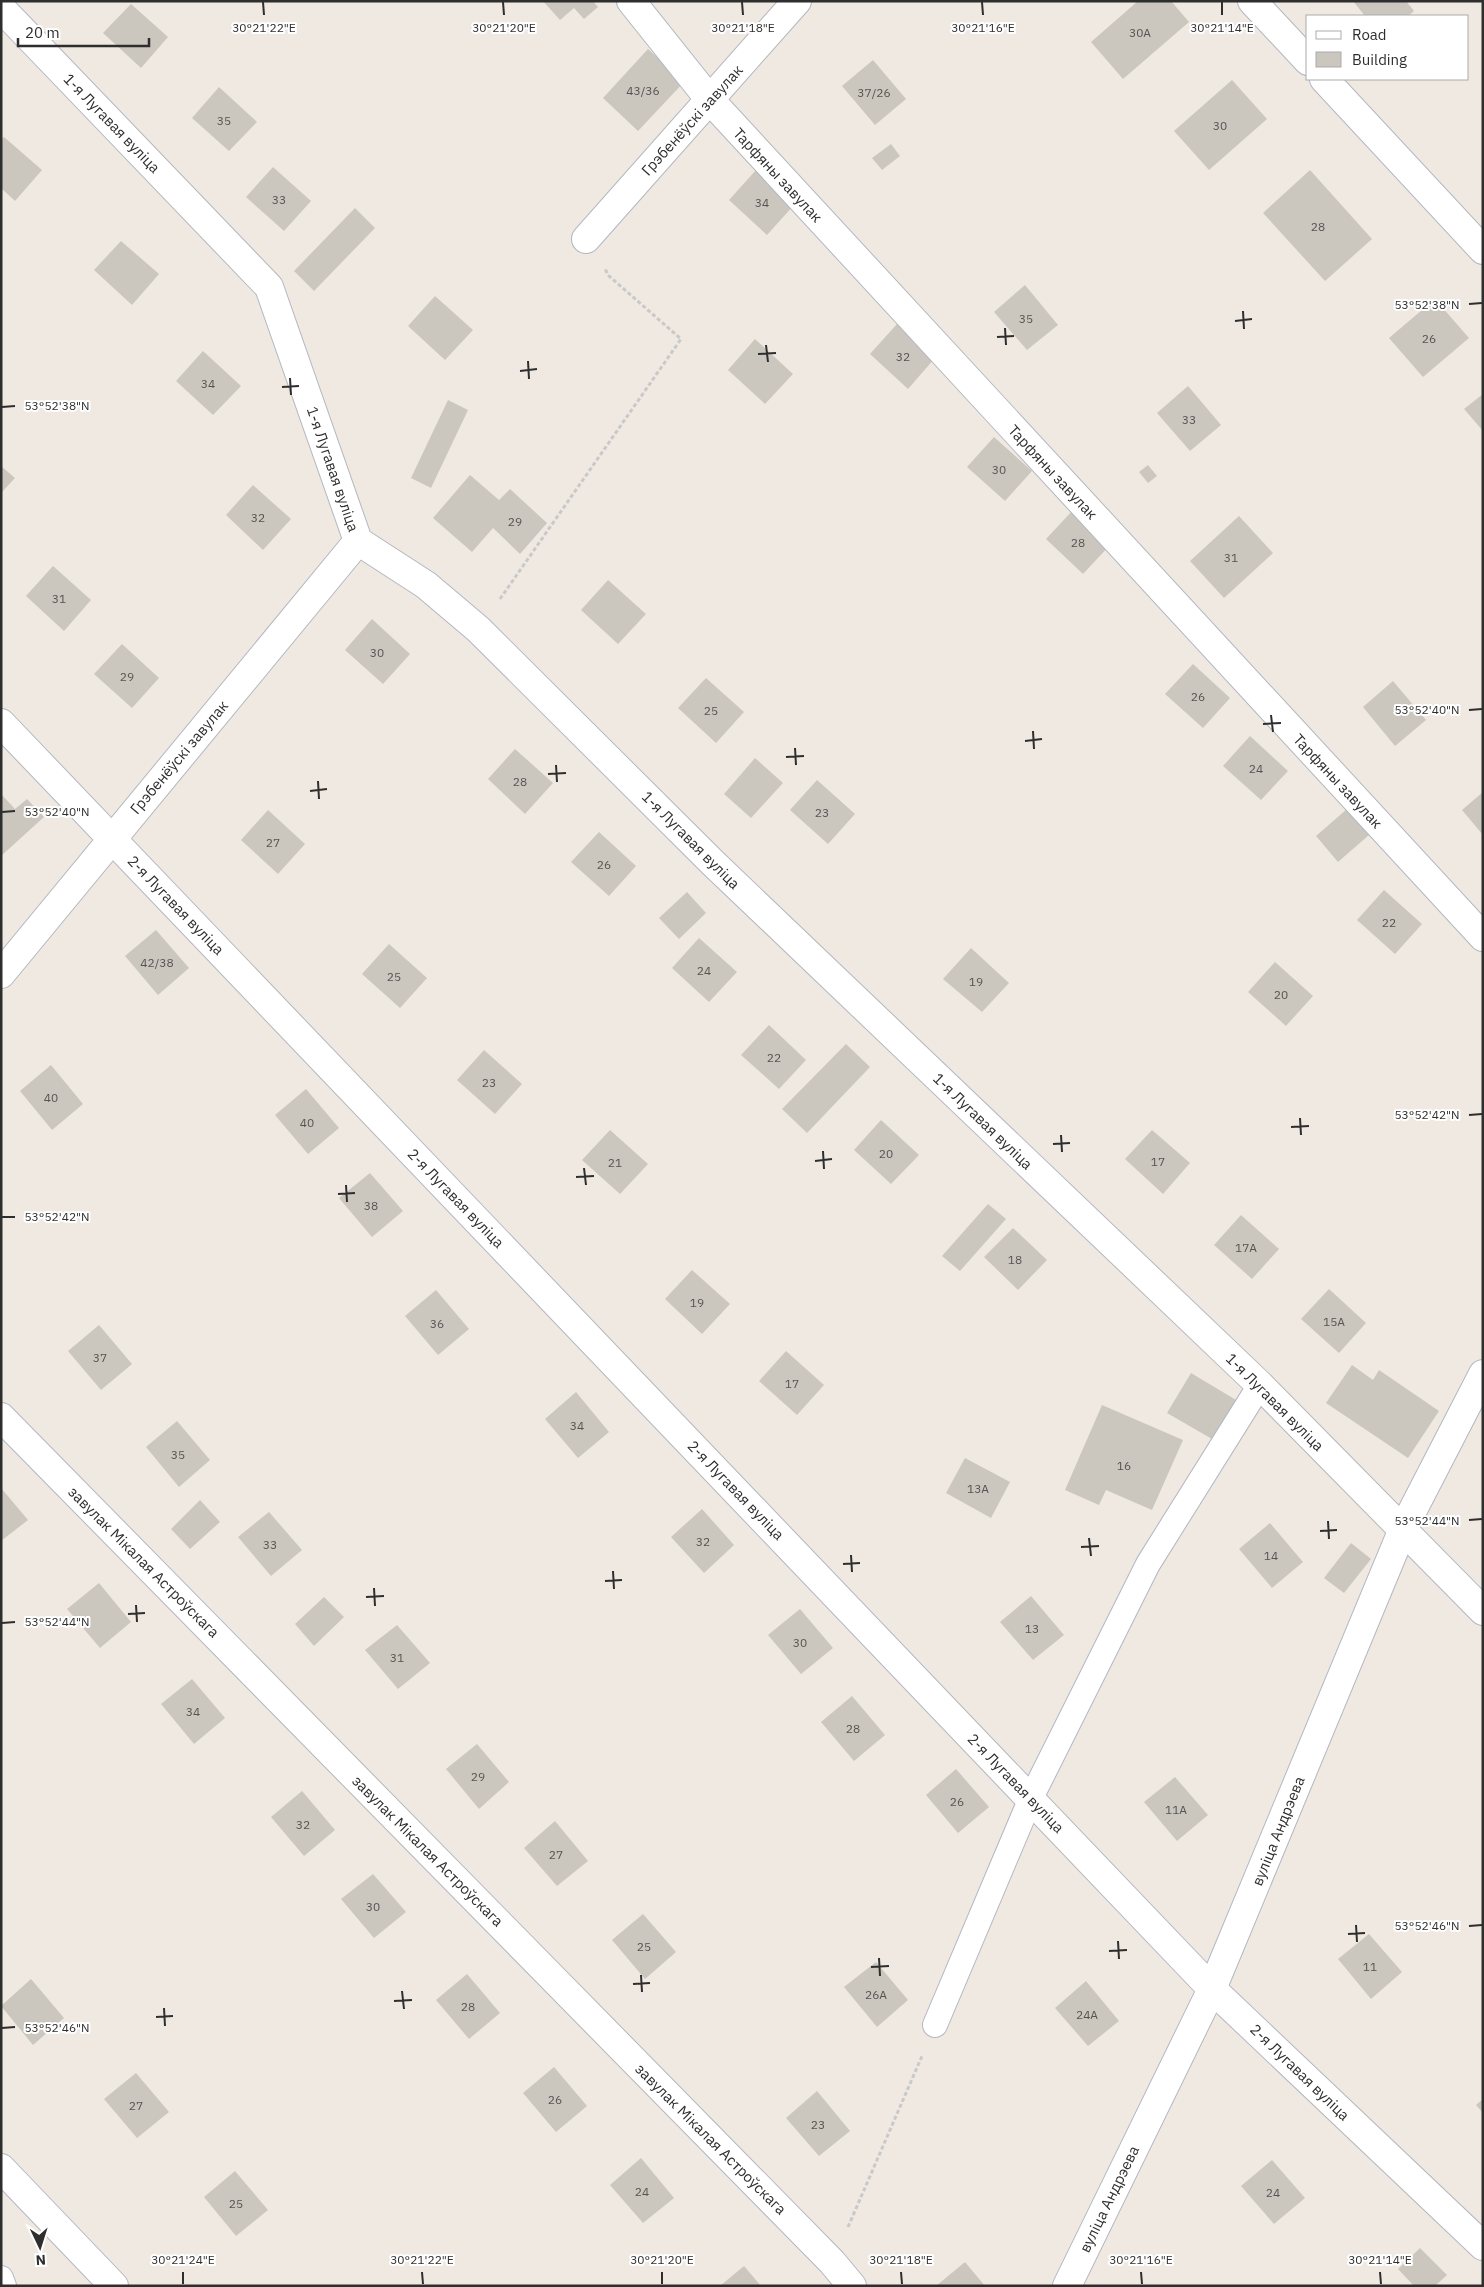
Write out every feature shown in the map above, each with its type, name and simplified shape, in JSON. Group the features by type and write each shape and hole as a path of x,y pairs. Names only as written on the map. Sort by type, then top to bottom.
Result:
{"street":[{"name":"Тарфяны завулак","path":"631,1 710,100 1483,937"},
{"name":"Грэбенёўскі завулак","path":"586,239 797,1"},
{"path":"1253,1 1306,59"},
{"name":"1-я Лугавая вуліца","path":"1,8 269,286 358,541 426,585 478,629 713,863 1260,1385 1483,1611"},
{"path":"1325,80 1483,250"},
{"name":"Грэбенёўскі завулак","path":"1,974 358,541"},
{"name":"2-я Лугавая вуліца","path":"1,722 1212,1989 1483,2246"},
{"name":"вуліца Андрэева","path":"1067,2286 1212,1989 1403,1529 1483,1374"},
{"name":"завулак Мікалая Астроўскага","path":"1,1417 832,2262 852,2286"},
{"path":"1,2168 114,2286"}],"lane":[{"path":"935,2026 1031,1798 1148,1564 1260,1385"},
{"path":"1,2278 4,2286"}],"path":[{"path":"478,629 682,339 608,276 586,239"},
{"path":"832,2262 935,2026"}],"building":[{"path":"543,1 593,1 598,7 584,19 574,8 560,20"},
{"path":"1138,1 1171,1 1189,22 1123,79 1091,42"},
{"path":"1353,1 1406,1 1414,11 1409,15 1364,15"},
{"path":"131,4 168,37 141,68 103,33"},
{"path":"648,49 684,82 638,131 603,98"},
{"path":"873,60 906,99 875,125 842,86"},
{"path":"1232,80 1267,119 1209,170 1174,131"},
{"path":"219,87 257,122 229,151 192,118"},
{"path":"4,137 42,170 15,201 1,188 1,139"},
{"path":"891,144 900,156 882,170 872,158"},
{"path":"273,167 311,201 284,231 246,197"},
{"path":"756,170 794,205 767,235 729,200"},
{"path":"1310,170 1372,239 1325,281 1263,213"},
{"path":"355,208 375,228 314,291 294,271"},
{"path":"121,241 159,274 132,305 94,270"},
{"path":"1025,285 1058,325 1027,350 994,312"},
{"path":"435,296 473,330 445,360 408,326"},
{"path":"1435,299 1469,338 1423,377 1389,338"},
{"path":"897,324 935,358 908,389 870,354"},
{"path":"755,339 793,374 765,404 728,370"},
{"path":"203,351 241,386 213,415 176,381"},
{"path":"1188,386 1221,425 1190,451 1157,413"},
{"path":"1483,394 1483,431 1464,409"},
{"path":"448,400 468,410 431,488 411,478"},
{"path":"994,437 1032,471 1005,501 967,467"},
{"path":"1148,465 1157,476 1148,483 1139,472"},
{"path":"1,466 15,478 1,493"},
{"path":"470,475 499,500 510,489 547,523 520,554 493,528 472,552 433,518"},
{"path":"253,485 291,519 263,550 226,515"},
{"path":"1073,510 1111,544 1083,574 1046,539"},
{"path":"1239,516 1273,553 1224,598 1190,561"},
{"path":"53,566 91,600 64,631 26,596"},
{"path":"608,580 646,614 618,644 581,610"},
{"path":"372,619 410,654 383,684 345,650"},
{"path":"122,644 159,678 132,708 94,674"},
{"path":"1193,664 1230,698 1203,728 1165,694"},
{"path":"706,678 744,712 716,743 678,708"},
{"path":"1393,681 1426,720 1395,746 1363,707"},
{"path":"1250,736 1288,771 1261,800 1223,766"},
{"path":"515,749 553,783 525,814 488,779"},
{"path":"755,758 783,783 751,818 724,794"},
{"path":"817,780 855,814 828,844 790,810"},
{"path":"1483,792 1483,835 1462,810"},
{"path":"1,794 15,809 27,799 44,817 1,856"},
{"path":"1347,809 1369,835 1338,862 1316,836"},
{"path":"268,810 305,844 278,874 241,840"},
{"path":"599,832 636,866 609,896 571,862"},
{"path":"1384,890 1422,924 1395,954 1357,920"},
{"path":"687,892 706,913 679,939 659,918"},
{"path":"156,930 189,968 158,995 125,956"},
{"path":"699,938 737,972 709,1002 672,968"},
{"path":"389,944 427,978 400,1008 362,974"},
{"path":"971,948 1009,983 982,1012 943,979"},
{"path":"1275,962 1313,996 1286,1026 1248,992"},
{"path":"769,1025 806,1060 779,1089 741,1055"},
{"path":"846,1044 870,1067 807,1133 782,1109"},
{"path":"484,1050 522,1084 495,1114 457,1080"},
{"path":"51,1065 83,1104 52,1130 20,1091"},
{"path":"306,1089 339,1128 308,1154 275,1115"},
{"path":"881,1120 919,1155 891,1184 854,1150"},
{"path":"610,1130 648,1164 620,1194 582,1160"},
{"path":"1152,1130 1190,1163 1163,1194 1125,1159"},
{"path":"370,1173 403,1211 372,1237 339,1198"},
{"path":"988,1204 1006,1219 960,1271 942,1256"},
{"path":"1241,1215 1279,1249 1252,1279 1214,1245"},
{"path":"1013,1228 1047,1260 1018,1290 984,1257"},
{"path":"692,1270 730,1304 702,1334 665,1299"},
{"path":"1329,1289 1366,1323 1339,1353 1301,1319"},
{"path":"436,1290 469,1329 438,1355 405,1316"},
{"path":"99,1325 132,1364 101,1390 68,1351"},
{"path":"786,1351 824,1385 797,1415 759,1381"},
{"path":"1352,1365 1373,1380 1379,1370 1439,1411 1408,1458 1326,1403"},
{"path":"1191,1373 1236,1400 1212,1439 1167,1413"},
{"path":"576,1392 609,1432 578,1458 545,1419"},
{"path":"1102,1405 1183,1440 1152,1510 1106,1490 1099,1505 1065,1490"},
{"path":"177,1421 210,1460 179,1487 146,1447"},
{"path":"965,1458 1010,1482 991,1518 946,1493"},
{"path":"1,1488 28,1520 1,1541"},
{"path":"200,1500 220,1522 190,1549 171,1529"},
{"path":"702,1509 734,1545 704,1573 671,1537"},
{"path":"269,1512 302,1550 271,1576 238,1537"},
{"path":"1270,1523 1303,1562 1272,1588 1239,1549"},
{"path":"1351,1543 1371,1559 1344,1593 1324,1578"},
{"path":"99,1583 131,1622 100,1648 67,1609"},
{"path":"1031,1596 1064,1635 1033,1660 1000,1622"},
{"path":"324,1597 344,1617 314,1646 295,1624"},
{"path":"800,1609 833,1648 801,1674 768,1635"},
{"path":"397,1625 430,1663 398,1689 365,1650"},
{"path":"192,1679 225,1718 194,1744 161,1704"},
{"path":"852,1696 885,1735 854,1761 821,1722"},
{"path":"477,1744 509,1782 479,1809 446,1769"},
{"path":"956,1769 989,1807 958,1833 926,1795"},
{"path":"1175,1777 1208,1815 1177,1841 1144,1802"},
{"path":"302,1791 335,1830 304,1856 271,1817"},
{"path":"555,1821 588,1861 557,1886 524,1848"},
{"path":"373,1874 406,1912 374,1938 341,1899"},
{"path":"643,1914 676,1952 645,1979 612,1940"},
{"path":"1369,1934 1402,1972 1371,1999 1338,1959"},
{"path":"876,1962 908,2000 877,2027 844,1987"},
{"path":"467,1974 500,2013 469,2039 436,2000"},
{"path":"31,1979 64,2018 33,2045 1,2006"},
{"path":"1086,1981 1119,2021 1088,2046 1055,2008"},
{"path":"554,2067 587,2106 556,2132 523,2093"},
{"path":"136,2073 169,2112 137,2138 104,2099"},
{"path":"817,2091 850,2131 819,2156 786,2118"},
{"path":"1483,2099 1483,2113 1476,2105"},
{"path":"641,2158 674,2198 643,2223 610,2185"},
{"path":"1272,2160 1305,2198 1274,2224 1241,2186"},
{"path":"235,2171 268,2210 236,2236 204,2197"},
{"path":"1420,2248 1447,2275 1435,2286 1414,2286 1398,2269"},
{"path":"965,2262 985,2286 936,2286"},
{"path":"744,2266 761,2286 720,2286"}]}
